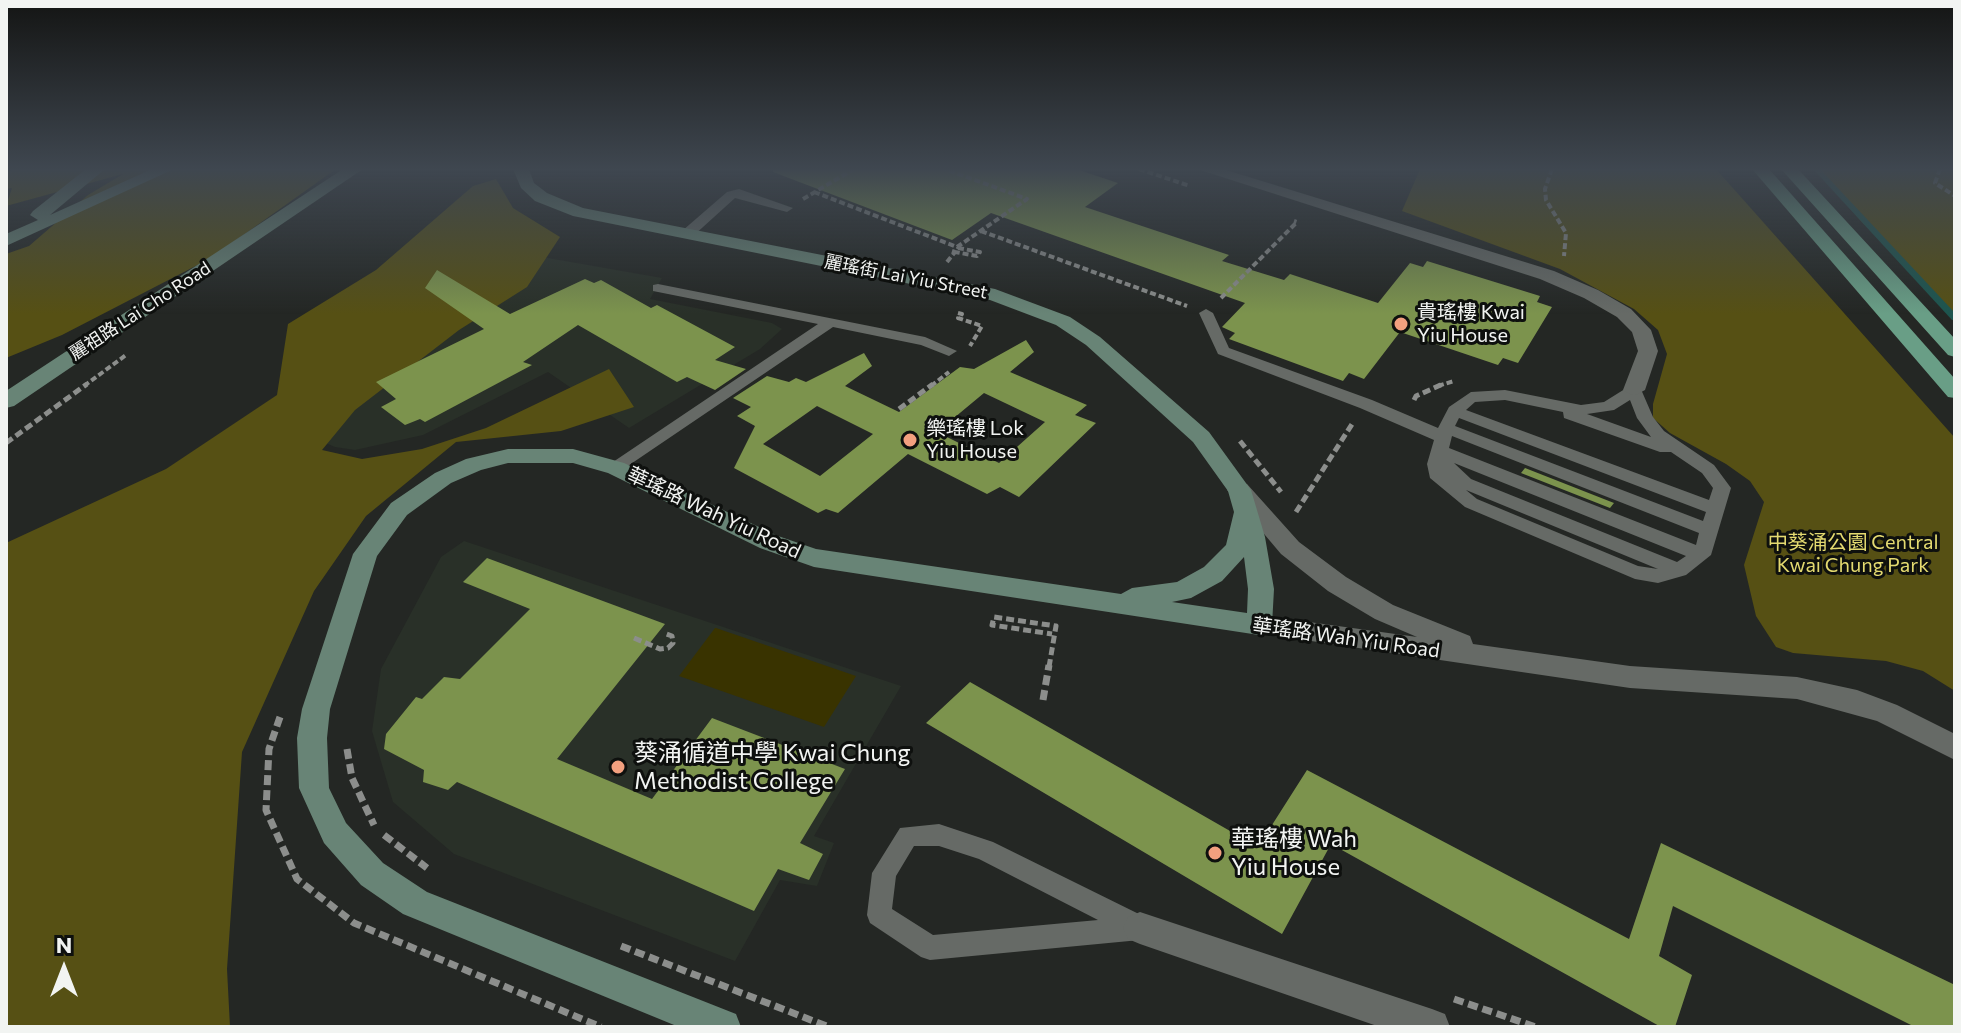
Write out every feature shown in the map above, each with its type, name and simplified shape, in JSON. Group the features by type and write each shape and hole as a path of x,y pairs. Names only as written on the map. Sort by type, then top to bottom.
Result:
{"main road":[{"path":"1802,217 1955,392"},
{"path":"1833,217 1955,351"}],"street":[{"path":"6,238 35,217"},
{"path":"6,238 54,217"},
{"name":"麗祖路 Lai Cho Road","path":"6,401 282,217"},
{"name":"麗瑤街 Lai Yiu Street","path":"610,217 975,291 1047,313 1093,341 1186,423 1290,548 1353,595 1440,636 1541,665"},
{"path":"1357,217 1547,275 1624,313 1641,330 1648,351 1634,390"},
{"name":"華瑤路 Wah Yiu Road","path":"723,1027 415,903 372,874 335,833 314,788 312,738 324,678 365,554 399,509 450,474 508,456 573,456 616,468 769,542 814,558 1541,665 1668,681 1774,686 1826,693 1912,724 1955,748"},
{"path":"1090,601 1182,591 1213,574 1236,550 1242,536 1244,521 1239,490"},
{"name":"麗瑤街 Lai Yiu Street","path":"1239,490 1259,566 1259,625"},
{"path":"1140,928 1432,1027"}],"lane":[{"path":"687,234 706,217"},
{"path":"658,288 925,341 949,351"},
{"path":"1206,313 1223,351 1405,420 1702,555"},
{"path":"616,468 832,321"},
{"path":"1634,390 1645,418 1658,435 1708,469 1722,488 1702,555 1679,570 1658,576 1635,572 1471,503 1439,478 1436,464 1443,439 1455,411 1471,397 1505,395 1541,403 1581,410 1608,406 1634,390"},
{"path":"1541,403 1683,454"},
{"path":"1455,411 1717,510"},
{"path":"1443,439 1711,531"},
{"path":"939,835 985,850 1140,928 930,948 879,915 884,873 908,836 939,835"}],"path":[{"path":"879,217 958,248 980,252 977,256 952,251 958,248 1001,217"},
{"path":"981,231 1206,313 1297,222 1284,217"},
{"path":"1556,217 1566,233 1565,256"},
{"path":"942,268 958,248"},
{"path":"953,312 962,314 958,318 982,326 969,349"},
{"path":"899,409 949,371"},
{"path":"1405,420 1416,396 1441,384 1468,379"},
{"path":"1296,512 1344,435"},
{"path":"1043,700 1056,626 994,617 992,625 1052,634"},
{"path":"634,638 660,649 668,648 673,643 672,636 664,633"},
{"path":"285,705 269,749 266,810 297,879 354,923 601,1027"},
{"path":"346,739 352,778 376,829 436,875"},
{"path":"611,942 829,1027"}],"shaded area":[{"path":"531,255 662,278 650,299 772,323 782,329 760,349 629,428 548,372 423,435 355,450 335,447 300,432"},
{"name":"葵涌循道中學 Kwai Chung Methodist College","path":"464,541 901,686 814,836 834,843 817,886 780,880 735,961 454,854 393,802 372,731 381,669 441,557"},
{"path":"715,628 856,676 824,727 679,676"}],"green space":[{"path":"62,217 268,217 211,258 62,335 6,358 6,254 29,246"},
{"path":"437,217 528,217 560,237 527,287 459,330 355,410 322,450 362,459 422,449 486,428 609,369 634,407 561,431 456,442 366,516 314,591 242,752 227,969 230,1027 6,1027 6,543 166,469 277,395 288,324 376,270"},
{"name":"中葵涌公園 Central Kwai Chung Park","path":"1419,217 1759,217 1955,438 1955,691 1923,671 1886,661 1793,653 1776,647 1756,616 1744,565 1764,502 1750,481 1670,433 1653,418 1653,404 1667,354 1658,330 1634,309 1560,269"},
{"path":"1858,217 1955,217 1955,318"}],"building":[{"path":"892,217 985,217 952,240"},
{"path":"1003,217 1116,217 1229,255 1222,261 1284,280 1290,274 1378,303 1410,263 1423,267 1427,261 1540,296 1537,302 1552,307 1518,363 1503,358 1498,365 1400,332 1364,379 1349,373 1343,381 1229,339 1235,333 1222,327 1245,303"},
{"path":"437,270 510,314 585,279 594,283 601,280 651,308 657,305 735,347 715,360 746,369 715,390 687,377 677,382 578,325 523,362 532,365 425,422 420,419 405,425 381,407 396,399 376,382 484,329 425,288"},
{"name":"樂瑤樓 Lok Yiu House","path":"1026,340 1034,352 1010,372 1087,405 1075,415 1096,423 1019,497 1000,487 987,494 908,454 838,513 826,509 818,513 734,468 755,426 737,416 751,407 733,398 767,376 789,382 796,378 806,382 864,353 872,366 845,386 899,412 960,367 974,369","holes":["984,393 1045,422 999,463 937,432","817,406 873,434 820,476 763,444"]},
{"path":"1525,468 1614,503 1610,508 1521,473"},
{"path":"487,558 665,624 557,759 652,799 712,718 845,769 800,843 823,854 809,880 778,869 754,911 457,782 448,790 423,782 424,770 384,749 386,734 416,697 422,699 444,677 460,679 530,609 463,582"},
{"name":"華瑤樓 Wah Yiu House","path":"970,682 1258,847 1307,770 1629,939 1661,843 1955,985 1955,1027 1915,1027 1673,906 1659,956 1692,975 1675,1027 1661,1027 1331,844 1282,934 926,723"}],"waterway":[{"path":"1861,217 1955,318"}],"place":[{"name":"貴瑤樓 Kwai Yiu House","path":"1401,324"},
{"name":"樂瑤樓 Lok Yiu House","path":"910,440"},
{"name":"葵涌循道中學 Kwai Chung Methodist College","path":"618,767"},
{"name":"華瑤樓 Wah Yiu House","path":"1215,853"}]}
